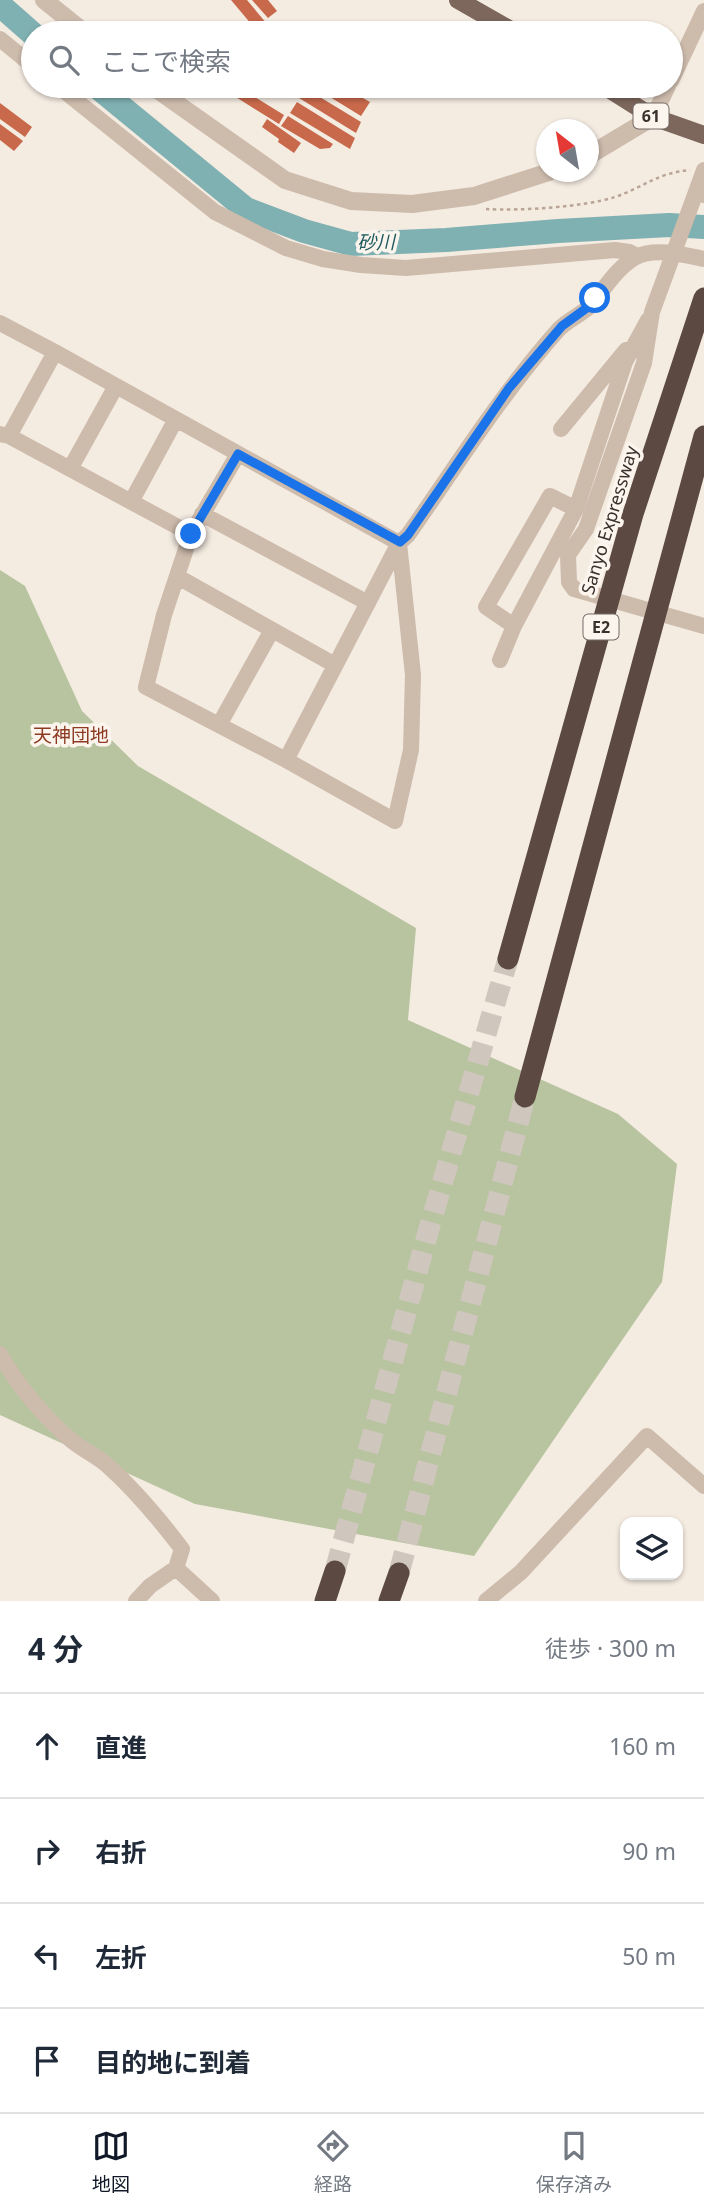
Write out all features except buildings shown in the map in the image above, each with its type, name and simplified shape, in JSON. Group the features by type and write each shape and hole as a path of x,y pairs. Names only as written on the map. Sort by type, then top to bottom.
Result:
{"highway":[{"name":"Sanyo Expressway","path":"508,959 633,514 704,298"},
{"path":"525,1097 704,436"},
{"path":"325,1601 335,1571"},
{"path":"389,1601 399,1573"}],"main road":[{"path":"458,0 495,21"},
{"name":"61","path":"623,98 653,117 704,135"}],"street":[{"path":"44,0 70,21"},
{"path":"683,56 704,11"},
{"path":"0,39 21,56"},
{"path":"73,98 215,212 286,248 323,259 406,268 615,250 637,256"},
{"path":"169,98 285,180 351,201 412,204 474,196 536,176"},
{"path":"599,150 653,117 662,98"},
{"path":"500,660 514,625 576,509 621,374 652,312 698,196 698,170"},
{"path":"286,760 400,542 408,535 509,388 562,326 588,307 618,271 637,256 649,253 675,254 704,259"},
{"path":"652,312 645,363 586,529 568,555 569,582 574,589 698,625"},
{"path":"0,323 400,542"},
{"path":"561,429 636,340"},
{"path":"55,352 5,435 191,534"},
{"path":"70,469 116,386"},
{"path":"131,502 176,419"},
{"path":"238,454 191,534 164,615 146,687 286,760 394,821 411,750 413,675 400,542"},
{"path":"514,625 486,607 550,495 576,509"},
{"path":"202,514 368,603"},
{"path":"178,578 335,665"},
{"path":"219,725 272,630"},
{"path":"0,1354 8,1368 46,1414 72,1441 107,1465 160,1520 183,1549 176,1568 150,1586 136,1601"},
{"path":"486,1601 521,1572 647,1436 704,1486"},
{"path":"176,1568 212,1601"}],"path":[{"path":"479,209 517,209 597,201 636,188 656,176 698,170"}],"green space":[{"path":"0,570 25,586 82,711 138,766 416,928 408,1020 618,1114 677,1164 662,1282 474,1556 195,1504 0,1415"}],"waterway":[{"name":"砂川","path":"0,5 21,23"},
{"name":"砂川","path":"111,98 246,209 304,231 351,244 669,225 704,227"}],"tunnel":[{"path":"335,1571 430,1225 508,959"},
{"path":"399,1573 525,1097"}],"district":[{"name":"天神団地","path":"71,735"}],"route":[{"path":"191,534 238,454 400,542 408,535 509,388 562,326 588,307 595,298"}]}
